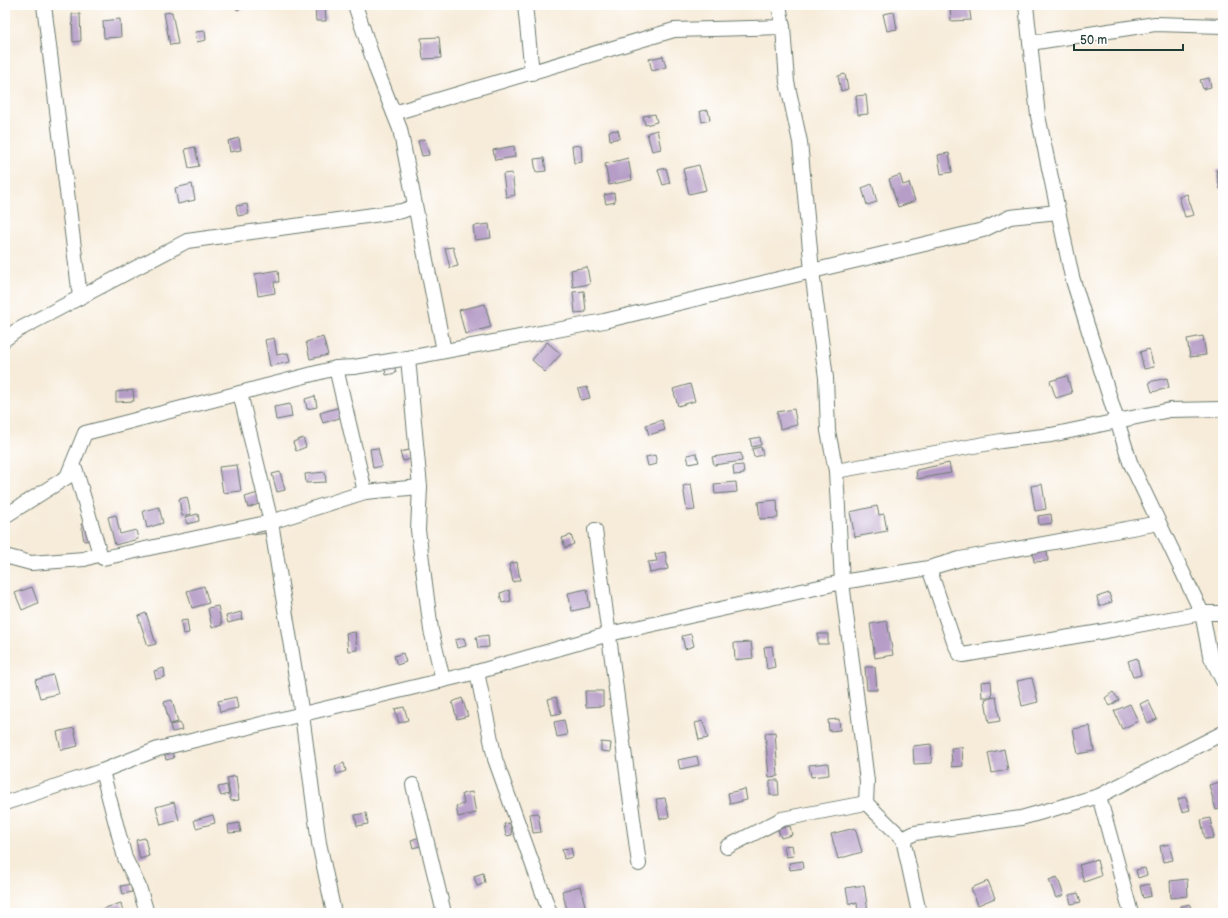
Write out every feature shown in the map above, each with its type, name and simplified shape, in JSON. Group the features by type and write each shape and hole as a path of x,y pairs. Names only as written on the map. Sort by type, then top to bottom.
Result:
{"street":[{"path":"44,5 80,297"},
{"path":"355,5 377,71 400,129 444,351"},
{"path":"525,5 532,73"},
{"path":"779,5 783,27 787,82 800,142 812,272 826,378 828,431 836,471 842,582 867,781 866,803 903,839 919,913"},
{"path":"1026,5 1038,116 1072,277 1130,462 1202,613 1210,655 1223,681"},
{"path":"1030,43 1155,24 1223,26"},
{"path":"394,113 674,30 783,27"},
{"path":"5,339 16,331 187,241 402,211 415,206"},
{"path":"67,477 85,433 336,368 354,367 408,358 604,321 983,230 1010,217 1058,212"},
{"path":"408,358 420,487 418,530 431,630 443,680"},
{"path":"336,368 365,492"},
{"path":"240,393 271,522 302,715 318,843 334,913"},
{"path":"836,471 1001,441 1051,435 1170,410 1223,409"},
{"path":"5,516 76,471 100,554 103,558 271,522 365,492 420,487"},
{"path":"5,803 102,771 158,749 477,672 609,634 842,582 929,568 960,559 1160,523"},
{"path":"595,530 639,864"},
{"path":"5,556 31,563 84,559 100,554"},
{"path":"929,568 954,642 960,654 964,655 1085,635 1202,613 1223,613"},
{"path":"477,672 496,759 550,913"},
{"path":"903,839 915,833 1021,818 1099,796 1223,733"},
{"path":"102,771 125,858 139,886 147,913"},
{"path":"413,785 444,913"},
{"path":"1099,796 1131,913"},
{"path":"727,847 782,819 866,803"}],"building":[{"path":"236,5 250,5 237,10"},
{"path":"315,5 325,5 326,21 316,21"},
{"path":"950,5 969,5 971,20 951,21"},
{"path":"172,12 178,44 170,45 164,13"},
{"path":"894,12 897,29 887,31 883,14"},
{"path":"72,14 80,14 81,41 73,42"},
{"path":"120,19 121,37 104,38 103,21"},
{"path":"205,31 206,40 197,42 195,32"},
{"path":"439,37 441,58 423,59 421,38"},
{"path":"663,56 666,67 652,71 649,59"},
{"path":"845,74 848,89 841,91 838,76"},
{"path":"1209,78 1211,87 1203,89 1200,80"},
{"path":"866,95 868,114 858,115 856,96"},
{"path":"708,110 710,120 702,122 700,111"},
{"path":"655,114 657,122 645,125 643,116"},
{"path":"618,130 620,138 610,140 609,131"},
{"path":"657,130 661,149 652,151 647,133"},
{"path":"239,138 241,150 230,152 228,141"},
{"path":"425,139 429,155 422,156 418,141"},
{"path":"581,145 582,162 574,163 572,146"},
{"path":"514,146 515,157 495,160 493,150"},
{"path":"195,147 199,166 189,168 185,149"},
{"path":"949,153 952,172 941,174 938,155"},
{"path":"544,158 546,171 536,172 534,159"},
{"path":"628,158 632,180 609,185 605,164"},
{"path":"699,165 706,190 689,194 683,169"},
{"path":"666,168 670,183 663,185 658,170"},
{"path":"1223,169 1223,189 1220,189 1216,170"},
{"path":"512,173 515,195 506,197 503,174"},
{"path":"900,175 903,185 909,183 915,201 898,207 889,179"},
{"path":"192,184 195,200 178,204 175,188"},
{"path":"872,184 877,202 867,205 862,188"},
{"path":"614,193 615,202 606,204 604,195"},
{"path":"1187,194 1194,215 1185,217 1179,197"},
{"path":"247,204 249,214 238,216 236,206"},
{"path":"489,224 491,238 475,240 473,226"},
{"path":"453,247 458,266 450,268 445,248"},
{"path":"587,267 590,284 573,287 571,270"},
{"path":"278,270 279,282 274,282 275,293 258,296 255,274"},
{"path":"584,291 586,312 575,313 573,292"},
{"path":"485,304 491,327 465,334 459,310"},
{"path":"1203,336 1206,355 1190,357 1187,339"},
{"path":"323,337 328,355 310,359 306,342"},
{"path":"274,338 277,355 288,353 290,362 270,366 265,340"},
{"path":"547,342 561,354 545,372 532,360"},
{"path":"1149,349 1154,367 1144,369 1140,352"},
{"path":"394,363 396,373 386,375 384,365"},
{"path":"1067,376 1072,393 1056,398 1050,381"},
{"path":"1167,378 1169,388 1152,392 1149,382"},
{"path":"690,384 695,401 678,406 673,389"},
{"path":"587,387 590,398 581,400 578,389"},
{"path":"133,390 134,401 116,402 116,392"},
{"path":"315,396 317,407 307,409 305,399"},
{"path":"290,404 292,417 276,420 274,407"},
{"path":"343,406 346,416 323,423 320,413"},
{"path":"794,409 797,425 780,429 777,412"},
{"path":"662,420 665,430 649,435 646,425"},
{"path":"760,437 761,445 752,447 750,439"},
{"path":"303,438 306,447 296,451 293,442"},
{"path":"761,447 763,455 754,457 752,449"},
{"path":"378,448 382,466 373,468 370,449"},
{"path":"409,450 411,459 403,461 400,452"},
{"path":"696,453 699,462 689,464 687,455"},
{"path":"741,453 742,461 714,465 712,457"},
{"path":"655,455 657,464 648,466 646,457"},
{"path":"949,463 951,473 917,479 916,470"},
{"path":"237,465 241,491 223,493 219,467"},
{"path":"743,465 744,474 734,475 733,466"},
{"path":"280,472 285,490 277,492 272,474"},
{"path":"325,472 326,482 306,483 305,474"},
{"path":"736,482 737,492 715,494 714,484"},
{"path":"691,484 695,510 687,511 683,486"},
{"path":"1042,484 1046,509 1035,511 1031,486"},
{"path":"261,492 264,502 248,508 245,497"},
{"path":"187,497 191,514 182,516 179,499"},
{"path":"777,500 778,518 760,519 758,502"},
{"path":"877,506 879,515 884,514 887,531 855,537 850,512"},
{"path":"159,507 163,523 147,528 143,511"},
{"path":"198,514 199,521 187,524 185,517"},
{"path":"1051,514 1052,523 1039,525 1038,516"},
{"path":"116,515 120,534 136,530 138,539 115,545 108,517"},
{"path":"91,522 94,540 84,541 81,524"},
{"path":"267,523 268,533 252,535 251,525"},
{"path":"571,535 574,544 565,548 562,538"},
{"path":"1047,551 1048,561 1034,562 1033,552"},
{"path":"665,552 668,569 650,573 648,562 657,561 655,554"},
{"path":"517,562 520,580 513,582 509,564"},
{"path":"204,586 209,603 192,608 187,591"},
{"path":"32,587 38,603 22,610 15,593"},
{"path":"587,589 590,607 572,611 568,593"},
{"path":"509,590 511,601 502,603 500,593"},
{"path":"1109,593 1112,602 1099,606 1097,597"},
{"path":"218,606 222,625 212,628 208,608"},
{"path":"241,612 243,619 228,623 226,616"},
{"path":"146,613 156,644 148,646 138,616"},
{"path":"187,620 189,633 183,634 181,621"},
{"path":"887,621 893,655 875,658 870,624"},
{"path":"355,632 357,650 348,651 346,633"},
{"path":"691,634 694,646 685,649 682,636"},
{"path":"818,634 828,634 828,644 818,644"},
{"path":"488,635 489,647 478,648 476,637"},
{"path":"464,638 466,646 457,648 455,640"},
{"path":"751,642 753,658 735,660 734,643"},
{"path":"772,646 775,667 767,669 764,647"},
{"path":"403,653 406,662 397,665 394,656"},
{"path":"1137,658 1141,675 1133,677 1128,661"},
{"path":"865,667 875,667 877,690 867,690"},
{"path":"164,668 165,677 156,679 154,671"},
{"path":"53,675 58,694 40,698 35,680"},
{"path":"1032,678 1038,702 1022,706 1017,681"},
{"path":"991,681 992,697 982,697 981,682"},
{"path":"585,691 603,691 603,706 586,707"},
{"path":"1113,692 1119,700 1110,706 1105,698"},
{"path":"236,697 238,708 220,712 218,701"},
{"path":"556,697 561,713 552,715 548,699"},
{"path":"996,697 1000,721 989,723 985,699"},
{"path":"462,698 468,716 457,719 452,702"},
{"path":"172,700 178,722 170,724 164,702"},
{"path":"1148,700 1157,719 1148,723 1140,704"},
{"path":"1130,704 1138,721 1122,729 1114,711"},
{"path":"404,707 408,720 399,723 395,709"},
{"path":"839,719 840,730 829,731 828,720"},
{"path":"564,720 567,735 557,737 554,722"},
{"path":"703,721 708,738 699,740 695,723"},
{"path":"180,723 182,730 172,732 170,725"},
{"path":"1090,726 1094,751 1078,754 1073,729"},
{"path":"74,728 78,746 61,750 57,732"},
{"path":"775,732 778,776 769,777 765,733"},
{"path":"601,742 611,743 610,752 601,751"},
{"path":"931,744 932,763 914,764 913,746"},
{"path":"962,747 963,766 952,767 951,748"},
{"path":"171,749 174,758 166,760 164,751"},
{"path":"1004,749 1008,770 992,773 988,753"},
{"path":"697,756 699,765 680,769 678,760"},
{"path":"344,763 346,771 337,774 335,766"},
{"path":"828,763 829,775 811,777 809,765"},
{"path":"236,776 239,800 231,801 227,778"},
{"path":"770,780 778,780 779,795 770,795"},
{"path":"1223,781 1223,808 1216,810 1209,785"},
{"path":"227,785 229,794 221,796 218,787"},
{"path":"745,789 747,800 730,804 728,793"},
{"path":"472,792 476,813 458,817 456,806 464,804 462,794"},
{"path":"1186,797 1190,810 1182,812 1178,799"},
{"path":"665,798 669,817 660,819 656,799"},
{"path":"174,802 179,820 161,825 156,807"},
{"path":"366,813 368,824 357,826 355,815"},
{"path":"538,813 541,832 533,833 530,814"},
{"path":"213,815 215,823 196,828 194,820"},
{"path":"1210,818 1214,838 1205,839 1201,820"},
{"path":"239,823 241,832 229,833 228,825"},
{"path":"510,823 512,835 506,836 504,824"},
{"path":"790,826 792,835 781,838 778,829"},
{"path":"855,828 862,852 838,859 831,834"},
{"path":"420,837 423,845 413,848 411,840"},
{"path":"145,838 149,856 140,859 136,840"},
{"path":"1169,844 1173,860 1163,862 1160,846"},
{"path":"792,845 794,856 786,857 784,846"},
{"path":"571,848 573,857 564,859 562,849"},
{"path":"1097,860 1101,876 1084,882 1079,865"},
{"path":"803,861 804,868 790,870 789,863"},
{"path":"1145,868 1147,875 1138,878 1136,870"},
{"path":"483,873 485,883 477,886 474,876"},
{"path":"1057,877 1064,895 1056,898 1049,880"},
{"path":"1187,879 1188,896 1171,898 1170,881"},
{"path":"988,881 995,898 978,905 971,888"},
{"path":"131,884 132,892 123,894 121,886"},
{"path":"1149,884 1151,896 1143,898 1140,886"},
{"path":"864,885 868,911 858,913 857,903 849,904 846,888"},
{"path":"580,886 587,913 568,913 562,891"},
{"path":"1078,893 1081,902 1071,904 1069,895"},
{"path":"121,903 123,913 106,913 105,908"},
{"path":"1190,904 1191,913 1182,913 1181,906"}]}
